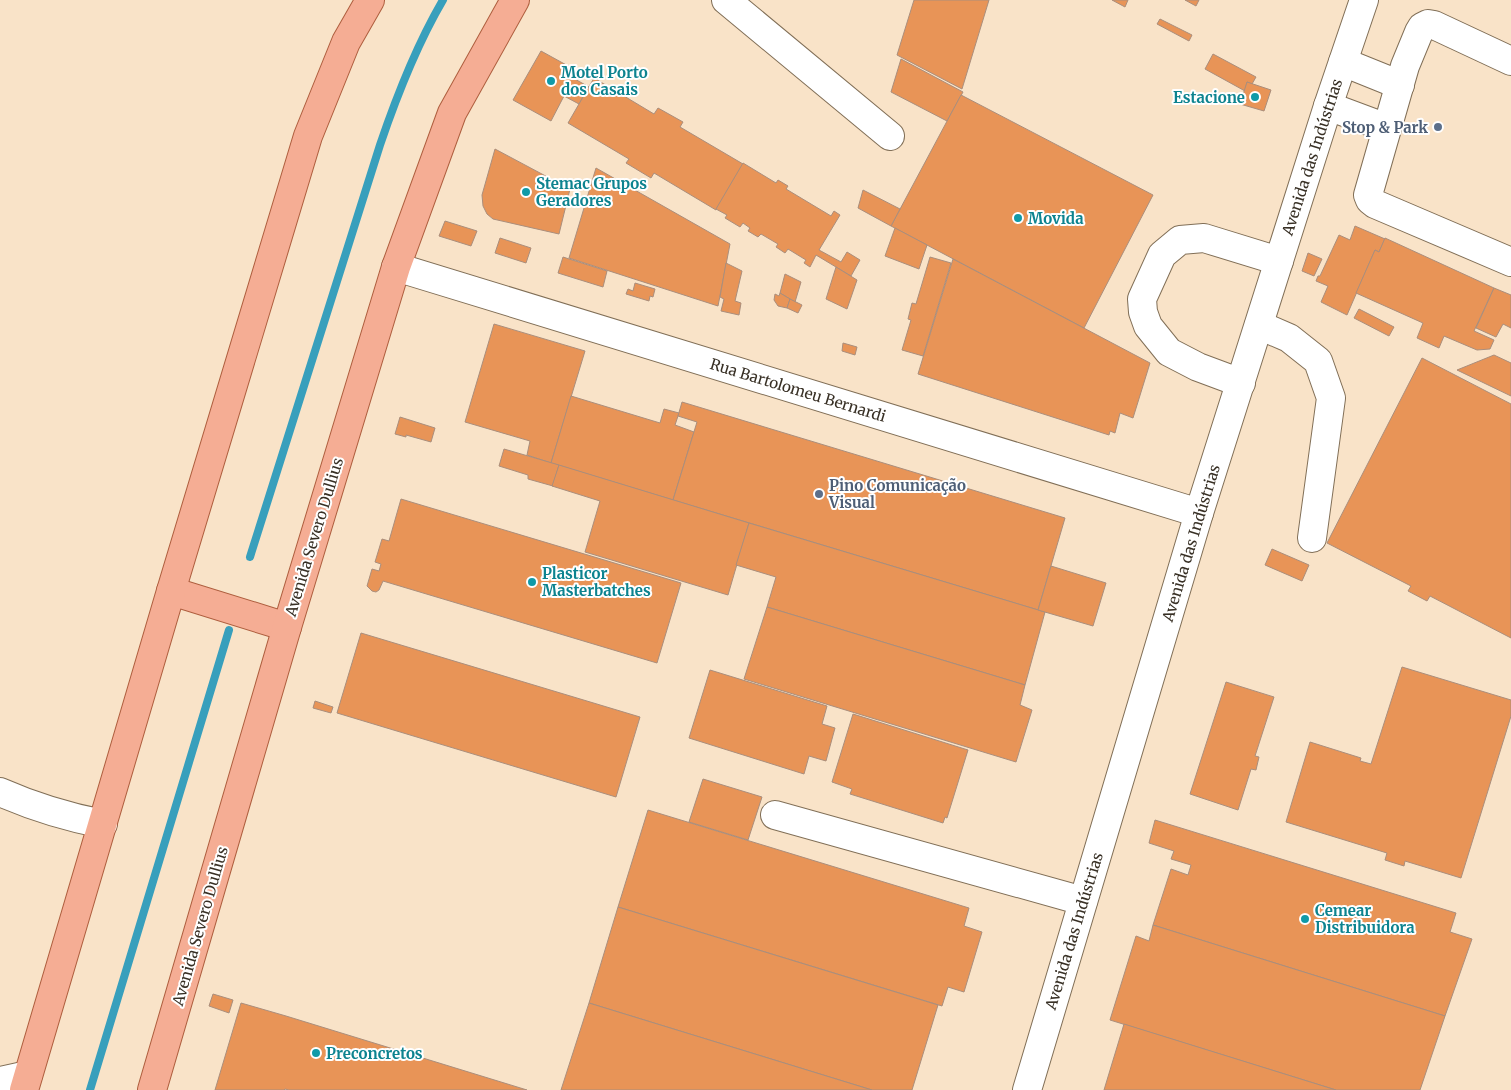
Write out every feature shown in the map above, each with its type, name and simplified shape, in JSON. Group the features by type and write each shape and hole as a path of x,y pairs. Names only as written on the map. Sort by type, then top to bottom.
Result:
{"main road":[{"path":"26,1083 308,136 346,42 370,0"},
{"name":"Avenida Severo Dullius","path":"152,1090 287,627 396,267 452,113 515,0"},
{"path":"171,591 287,627"}],"street":[{"path":"726,0 890,136"},
{"name":"Avenida das Indústrias","path":"1027,1090 1199,513 1328,106 1364,0"},
{"path":"1511,61 1434,25 1422,26 1400,85 1368,190 1370,200 1511,262"},
{"path":"1343,62 1400,85"},
{"path":"1328,106 1387,128"},
{"path":"1241,383 1169,352 1148,326 1143,312 1142,299 1162,255 1180,240 1204,238 1279,262"},
{"name":"Rua Bartolomeu Bernardi","path":"396,267 1199,513"},
{"path":"1259,325 1289,338 1318,361 1331,398 1312,538"},
{"path":"0,792 31,805 73,818 103,824"},
{"path":"775,815 1083,901"},
{"path":"0,1081 26,1083"}],"building":[{"path":"914,0 989,0 962,89 897,55"},
{"path":"1112,0 1128,0 1125,7"},
{"path":"1185,0 1199,0 1196,6"},
{"path":"1160,19 1192,35 1189,41 1157,24"},
{"name":"Motel Porto dos Casais","path":"541,51 570,67 566,74 589,87 579,104 564,96 551,121 513,100"},
{"path":"1213,54 1256,77 1252,84 1247,82 1245,91 1205,69"},
{"path":"901,59 963,92 947,121 891,92"},
{"path":"594,78 654,114 658,108 683,122 680,127 743,164 716,210 654,173 651,178 626,163 629,159 568,123"},
{"name":"Estacione","path":"1247,82 1271,90 1264,111 1240,104"},
{"name":"Movida","path":"961,95 1153,195 1084,328 891,226"},
{"name":"Stemac Grupos Geradores","path":"495,149 570,189 559,234 493,219 487,214 483,206 482,195"},
{"path":"743,163 776,183 778,180 788,186 786,189 831,216 834,211 840,215 819,250 841,262 847,252 860,260 851,276 816,255 810,267 804,263 806,260 788,249 785,253 776,247 778,244 761,234 758,237 748,231 750,228 743,223 740,227 725,218 727,215 716,209"},
{"path":"596,168 730,244 718,306 569,258"},
{"path":"863,190 900,209 891,226 858,208"},
{"path":"445,221 477,231 471,246 439,236"},
{"path":"1355,226 1385,239 1379,252 1375,250 1347,315 1321,302 1328,286 1316,281 1339,235 1350,240"},
{"path":"895,228 927,245 919,269 885,256"},
{"path":"500,238 531,248 526,263 495,253"},
{"path":"1385,238 1494,288 1474,331 1494,340 1490,349 1477,350 1444,336 1439,348 1417,338 1423,323 1356,293 1375,250 1379,252"},
{"path":"1308,253 1322,259 1314,276 1302,271"},
{"path":"563,257 607,271 603,287 558,273"},
{"path":"930,257 951,263 923,356 902,350 911,320 908,319 912,303 916,304"},
{"path":"953,259 1150,363 1133,418 1120,413 1115,433 1110,431 1109,435 918,374"},
{"path":"726,263 742,271 735,301 741,303 739,315 721,311 724,299 720,297"},
{"path":"836,267 857,280 847,309 826,299"},
{"path":"785,274 801,282 795,302 780,293"},
{"path":"635,283 655,289 653,297 650,296 649,301 626,294 628,289 633,291"},
{"path":"1494,288 1511,295 1511,328 1503,324 1496,337 1476,328"},
{"path":"780,293 790,299 787,308 778,306 774,300 775,294 779,296"},
{"path":"790,299 802,305 798,313 787,308"},
{"path":"1359,309 1394,327 1389,336 1354,318"},
{"path":"494,324 585,351 551,463 527,455 530,441 465,422"},
{"path":"843,343 857,347 855,355 842,351"},
{"path":"1494,355 1511,363 1511,396 1457,370"},
{"path":"1422,358 1511,404 1511,638 1430,596 1427,601 1408,591 1411,586 1327,543"},
{"path":"571,396 660,423 664,409 679,413 675,425 694,432 673,500 551,463"},
{"path":"682,402 1065,518 1038,610 673,500 697,422 678,416"},
{"path":"400,417 435,428 431,442 395,434"},
{"path":"504,449 559,465 553,486 528,479 528,475 499,466"},
{"path":"559,465 749,523 728,595 585,552 600,501 552,486"},
{"name":"Plasticor Masterbatches","path":"401,499 681,583 657,663 383,581 379,590 376,592 372,591 367,586 372,569 379,571 381,564 375,562 382,539 389,541"},
{"path":"749,523 1045,612 1025,685 767,607 776,577 736,565"},
{"path":"1272,549 1309,565 1302,581 1265,565"},
{"path":"1051,566 1106,583 1093,626 1038,610"},
{"path":"767,607 1025,685 1020,705 1032,710 1016,762 744,679"},
{"path":"361,633 640,717 616,797 337,713"},
{"path":"1402,667 1511,700 1511,716 1461,878 1405,861 1404,866 1385,860 1387,853 1286,822 1310,742 1361,758 1360,761 1371,764"},
{"path":"710,670 827,706 822,724 835,728 826,761 809,756 804,774 689,738"},
{"path":"1226,682 1274,697 1255,756 1259,757 1256,770 1251,769 1238,810 1190,794"},
{"path":"315,701 333,707 331,713 313,708"},
{"path":"853,714 968,750 947,818 945,817 943,823 850,794 852,789 832,782"},
{"path":"703,779 762,797 748,840 689,822"},
{"path":"648,810 969,908 964,926 982,932 964,992 948,987 942,1006 618,907"},
{"name":"Cemear Distribuidora","path":"1155,820 1456,913 1450,932 1472,939 1445,1016 1153,925 1171,869 1188,875 1191,865 1171,859 1174,851 1149,843"},
{"path":"618,907 938,1005 912,1090 872,1090 589,1003"},
{"path":"1153,925 1445,1016 1420,1090 1336,1090 1110,1020 1136,936 1149,941"},
{"path":"213,994 233,1000 229,1013 209,1006"},
{"name":"Preconcretos","path":"241,1003 286,1016 527,1090 215,1090"},
{"path":"589,1003 872,1090 561,1090"},
{"path":"1124,1024 1336,1090 1104,1090"}],"waterway":[{"path":"250,557 380,145 408,71 424,35 443,0"},
{"path":"90,1090 229,630"}],"place":[{"name":"Motel Porto dos Casais","path":"551,81"},
{"name":"Estacione","path":"1255,97"},
{"name":"Stop & Park","path":"1438,127"},
{"name":"Stemac Grupos Geradores","path":"526,192"},
{"name":"Movida","path":"1018,218"},
{"name":"Pino Comunicação Visual","path":"819,494"},
{"name":"Plasticor Masterbatches","path":"532,582"},
{"name":"Cemear Distribuidora","path":"1305,919"},
{"name":"Preconcretos","path":"316,1053"}]}
